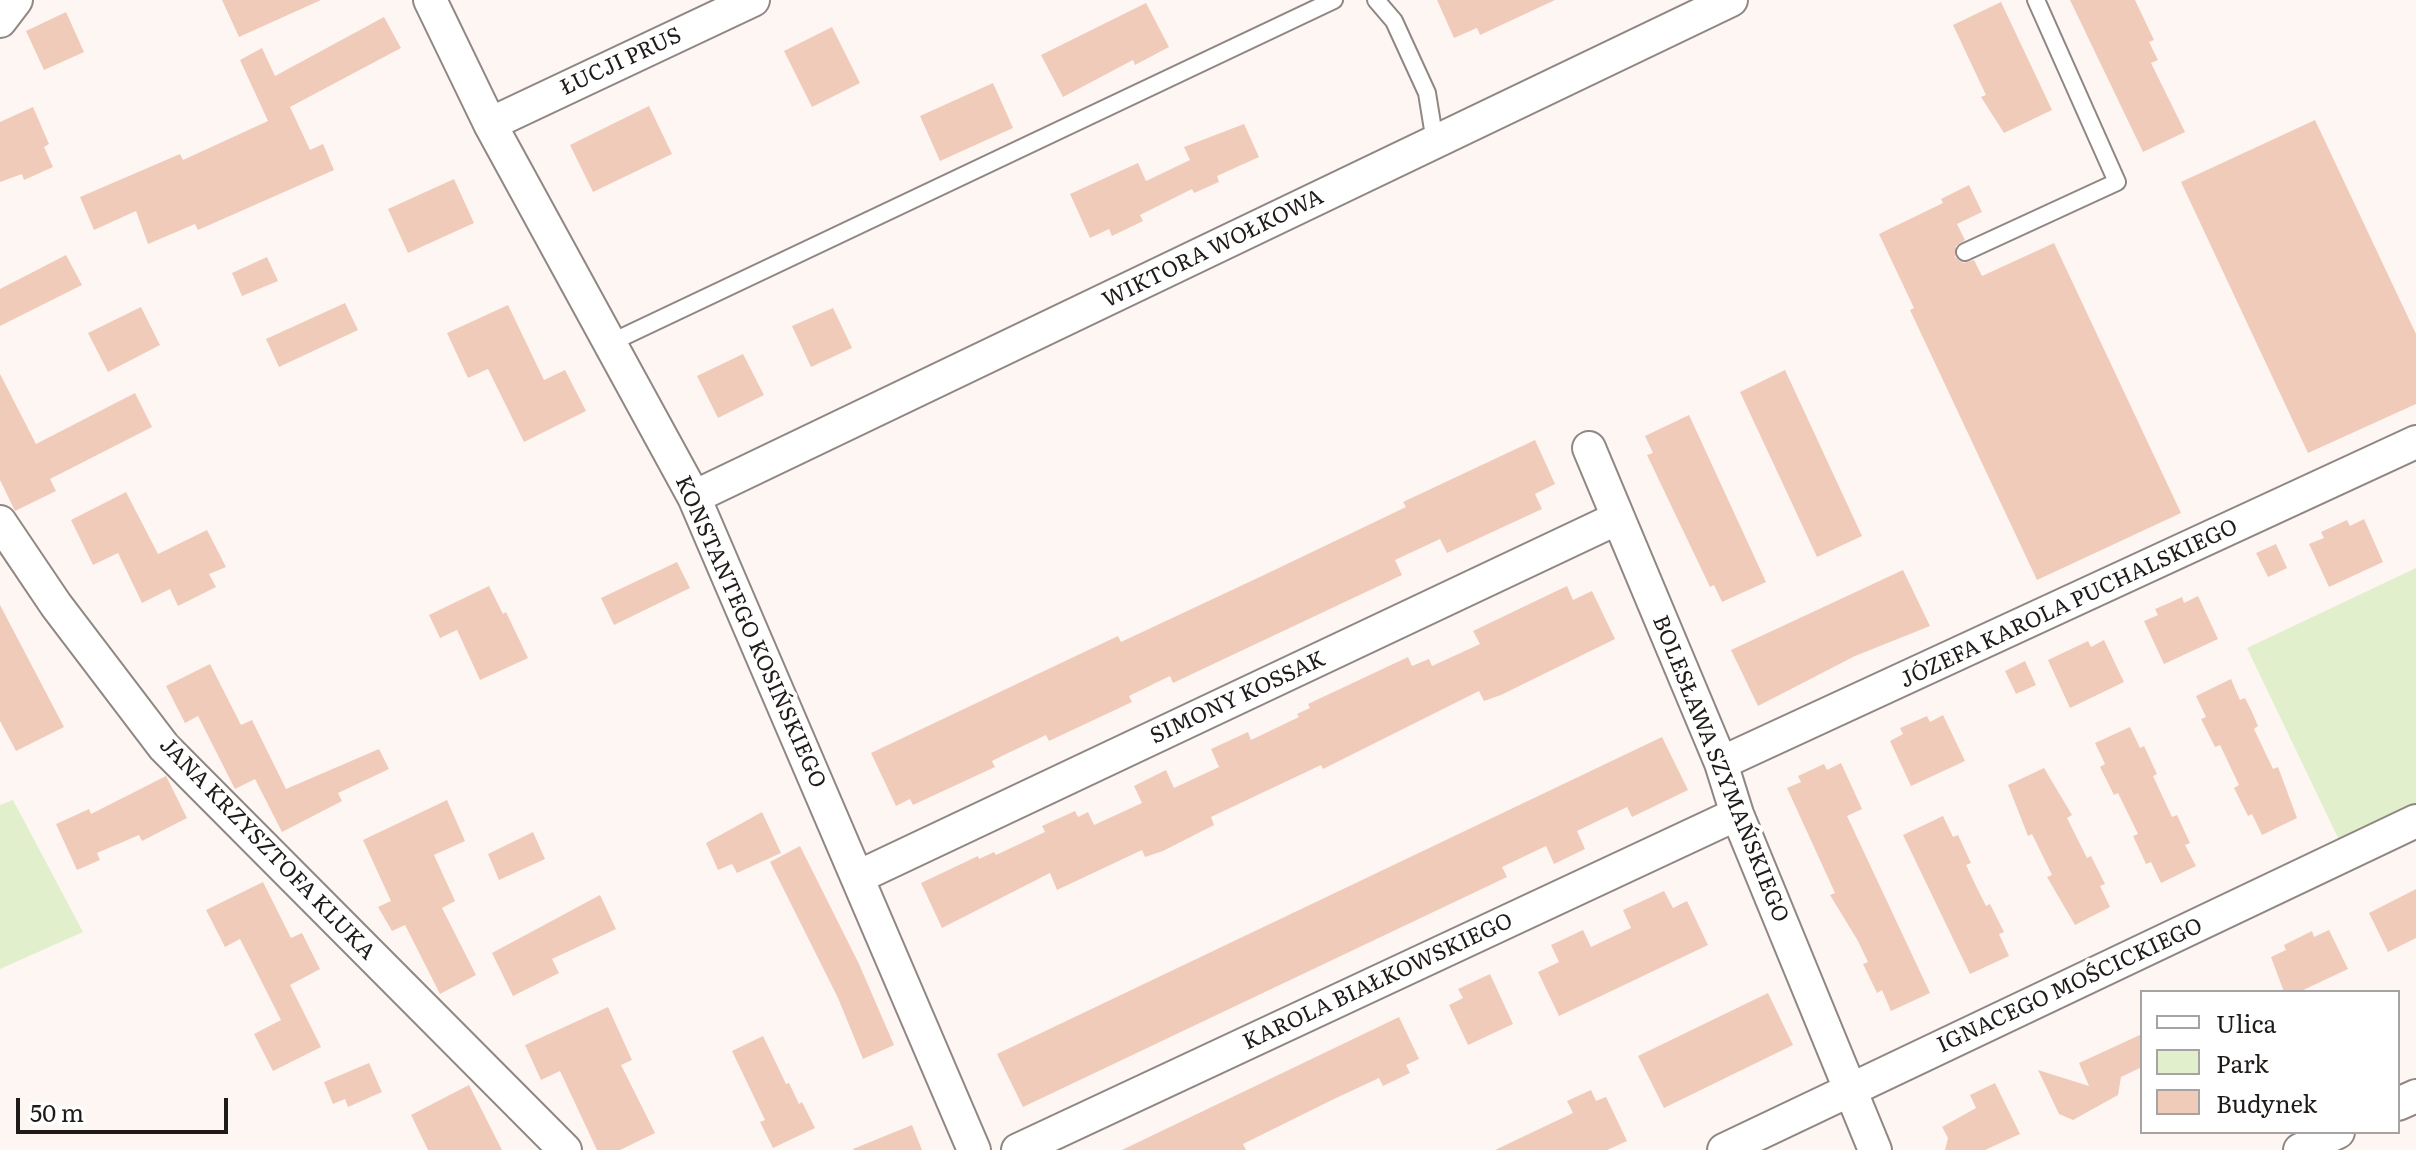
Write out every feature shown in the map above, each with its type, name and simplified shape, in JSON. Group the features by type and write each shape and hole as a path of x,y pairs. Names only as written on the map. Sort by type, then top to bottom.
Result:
{"street":[{"path":"0,21 16,0"},
{"name":"KONSTANTEGO KOSIŃSKIEGO","path":"430,0 490,124 694,497 974,1150"},
{"name":"ŁUCJI PRUS","path":"490,124 753,0"},
{"name":"WIKTORA WOŁKOWA","path":"694,497 1731,0"},
{"name":"JÓZEFA KAROLA PUCHALSKIEGO","path":"1721,763 2416,442"},
{"name":"BOLESŁAWA SZYMAŃSKIEGO","path":"1589,448 1721,763 1737,814 1875,1150"},
{"name":"SIMONY KOSSAK","path":"858,877 1618,518"},
{"name":"JANA KRZYSZTOFA KLUKA","path":"0,522 56,605 164,747 565,1150"},
{"name":"KAROLA BIAŁKOWSKIEGO","path":"1018,1150 1737,814"},
{"name":"IGNACEGO MOŚCICKIEGO","path":"1724,1150 2416,821"},
{"path":"2300,1150 2334,1134"}],"lane":[{"path":"610,343 1334,0"},
{"path":"1376,0 1394,21 1427,93 1435,142"},
{"path":"1965,252 2117,182 2036,0"}],"green space":[{"path":"2416,568 2416,808 2341,844 2247,648"},
{"path":"13,800 83,932 0,969 0,805"}],"building":[{"path":"222,0 321,0 239,37"},
{"path":"1437,0 1555,0 1480,35 1477,28 1454,38"},
{"path":"2070,0 2135,0 2154,40 2149,42 2158,60 2151,63 2185,132 2143,152"},
{"path":"2001,2 2052,110 2004,133 1981,97 1986,95 1953,25"},
{"path":"1146,3 1169,47 1135,65 1133,60 1063,97 1041,55"},
{"path":"66,12 84,52 44,70 26,31"},
{"path":"384,17 401,48 290,107 310,150 323,144 334,170 198,230 195,224 148,244 136,211 94,230 80,197 180,154 183,160 268,121 240,60 262,48 275,76"},
{"path":"832,27 860,83 812,107 784,51"},
{"path":"993,83 1013,128 940,161 920,116"},
{"path":"649,106 672,154 593,192 570,145"},
{"path":"33,107 49,144 44,147 53,167 24,180 22,174 0,182 0,122"},
{"path":"2315,120 2416,334 2416,404 2308,453 2181,182"},
{"path":"1244,124 1259,157 1217,176 1219,182 1194,193 1192,189 1140,215 1143,221 1112,236 1109,229 1090,238 1070,194 1138,163 1146,181 1190,160 1184,147"},
{"path":"454,179 474,223 408,253 388,209"},
{"path":"1969,185 1982,212 1957,224 1965,240 1956,246 1955,257 1963,263 1974,260 1982,276 2054,243 2181,513 2037,580 1910,310 1914,308 1879,234 1943,203 1941,199"},
{"path":"66,255 82,285 0,326 0,289"},
{"path":"267,257 278,281 242,296 232,273"},
{"path":"345,303 358,330 279,367 266,339"},
{"path":"508,305 544,380 565,370 586,411 524,442 488,369 468,378 447,333"},
{"path":"141,307 160,345 108,372 88,333"},
{"path":"833,308 852,348 811,367 792,326"},
{"path":"743,354 764,395 718,418 697,376"},
{"path":"1785,370 1862,536 1817,557 1740,392"},
{"path":"0,374 36,444 135,393 152,427 50,479 56,491 15,511 0,480"},
{"path":"1689,415 1766,582 1722,602 1714,585 1710,587 1647,455 1653,453 1645,436"},
{"path":"1535,440 1555,484 1535,494 1542,509 1447,553 1440,539 1395,560 1402,575 1173,683 1170,676 1129,696 1132,702 1049,741 1046,735 992,761 995,767 913,805 910,799 896,806 871,753 1118,636 1121,642 1264,575 1406,507 1403,502"},
{"path":"126,492 158,554 207,530 226,567 209,574 216,587 178,606 170,589 142,603 118,553 93,565 71,520"},
{"path":"2364,519 2383,562 2329,587 2309,544 2324,538 2321,532 2347,520 2350,526"},
{"path":"2276,544 2287,568 2268,577 2256,553"},
{"path":"677,562 690,588 614,625 601,598"},
{"path":"1903,570 1930,626 1855,656 1758,706 1731,650"},
{"path":"489,586 503,614 506,612 528,658 480,680 457,630 440,638 429,615"},
{"path":"1567,586 1573,600 1592,591 1615,639 1501,695 1484,701 1479,691 1323,769 1321,765 1211,817 1214,825 1163,851 1145,857 1142,850 1057,890 1050,873 942,928 921,883 978,856 979,859 994,852 996,855 1045,832 1042,826 1075,811 1078,817 1088,812 1094,825 1142,803 1134,786 1166,770 1174,788 1219,767 1211,749 1248,732 1251,740 1299,717 1297,714 1310,708 1308,704 1408,657 1412,666 1429,659 1432,666 1480,644 1473,631"},
{"path":"2198,596 2218,639 2164,664 2144,621 2158,615 2155,609 2182,597 2184,603"},
{"path":"0,605 64,727 16,751 0,721"},
{"path":"2104,640 2124,682 2070,708 2048,660 2088,641 2091,647"},
{"path":"2025,661 2036,685 2016,694 2005,671"},
{"path":"210,664 241,725 252,720 286,789 379,749 389,769 338,793 342,801 282,832 255,779 235,789 198,716 185,723 166,686"},
{"path":"2231,679 2240,700 2245,698 2252,712 2258,726 2254,729 2273,769 2278,767 2297,818 2262,835 2234,788 2239,785 2220,745 2215,747 2201,719 2206,717 2196,696"},
{"path":"1943,715 1965,761 1911,786 1890,741 1903,734 1900,728 1927,716 1930,722"},
{"path":"2130,727 2140,748 2144,746 2157,774 2153,776 2172,817 2177,815 2190,843 2185,845 2196,866 2161,883 2151,862 2146,864 2133,836 2138,834 2118,793 2114,795 2100,767 2105,764 2095,743"},
{"path":"1662,737 1688,790 1632,817 1627,807 1577,831 1585,849 1554,864 1546,846 1502,867 1507,877 1023,1107 997,1054"},
{"path":"1841,763 1862,809 1847,816 1930,993 1891,1011 1882,990 1877,993 1863,964 1868,962 1858,941 1830,895 1835,893 1787,788 1801,782 1798,776 1824,764 1827,770"},
{"path":"2044,768 2072,815 2067,818 2087,858 2091,856 2105,884 2100,886 2110,907 2075,925 2047,877 2052,875 2032,834 2028,836 2008,785"},
{"path":"166,776 187,818 142,841 139,835 97,853 100,860 77,870 56,824 89,809 91,814"},
{"path":"447,800 465,841 434,855 455,901 442,908 476,975 440,994 405,925 392,931 378,907 391,901 363,840"},
{"path":"762,812 781,853 737,873 732,864 718,870 706,843"},
{"path":"1943,816 1953,837 1958,835 1971,863 1966,865 1986,906 1990,904 2004,932 1999,934 2009,956 1970,974 1903,835"},
{"path":"533,832 545,859 499,880 488,854"},
{"path":"800,846 859,964 894,1045 863,1059 838,998 770,862"},
{"path":"263,882 291,938 302,933 320,969 290,985 321,1047 273,1071 254,1034 281,1020 240,939 225,947 206,910"},
{"path":"2416,889 2416,938 2388,952 2369,913"},
{"path":"1664,891 1673,908 1687,901 1708,945 1559,1016 1538,972 1559,962 1551,945 1583,930 1591,947 1631,928 1623,910"},
{"path":"600,895 616,929 552,959 559,973 513,996 492,953"},
{"path":"2329,930 2348,969 2303,990 2283,990 2271,957 2286,950 2284,945 2312,931 2314,937"},
{"path":"1490,974 1513,1024 1468,1045 1449,1005 1463,998 1458,989"},
{"path":"1768,993 1793,1045 1664,1108 1638,1056"},
{"path":"608,1007 632,1060 621,1065 655,1133 620,1150 597,1150 560,1071 541,1080 525,1045"},
{"path":"1399,1017 1419,1059 1406,1065 1410,1073 1383,1086 1379,1078 1334,1099 1243,1144 1246,1150 1122,1150"},
{"path":"2140,1035 2140,1068 2121,1077 2118,1095 2073,1120 2059,1114 2038,1070 2089,1086 2079,1063"},
{"path":"763,1036 786,1084 789,1083 799,1104 802,1102 815,1128 773,1148 760,1122 765,1120 732,1051"},
{"path":"369,1063 382,1092 348,1107 345,1099 333,1104 324,1082"},
{"path":"1995,1083 2020,1134 1985,1150 1945,1150 1948,1138 1942,1127 1976,1108 1970,1095"},
{"path":"469,1085 502,1150 428,1150 411,1115"},
{"path":"1591,1090 1596,1101 1606,1097 1627,1141 1607,1150 1495,1150 1573,1113 1567,1101"},
{"path":"912,1125 922,1150 853,1149"}]}
